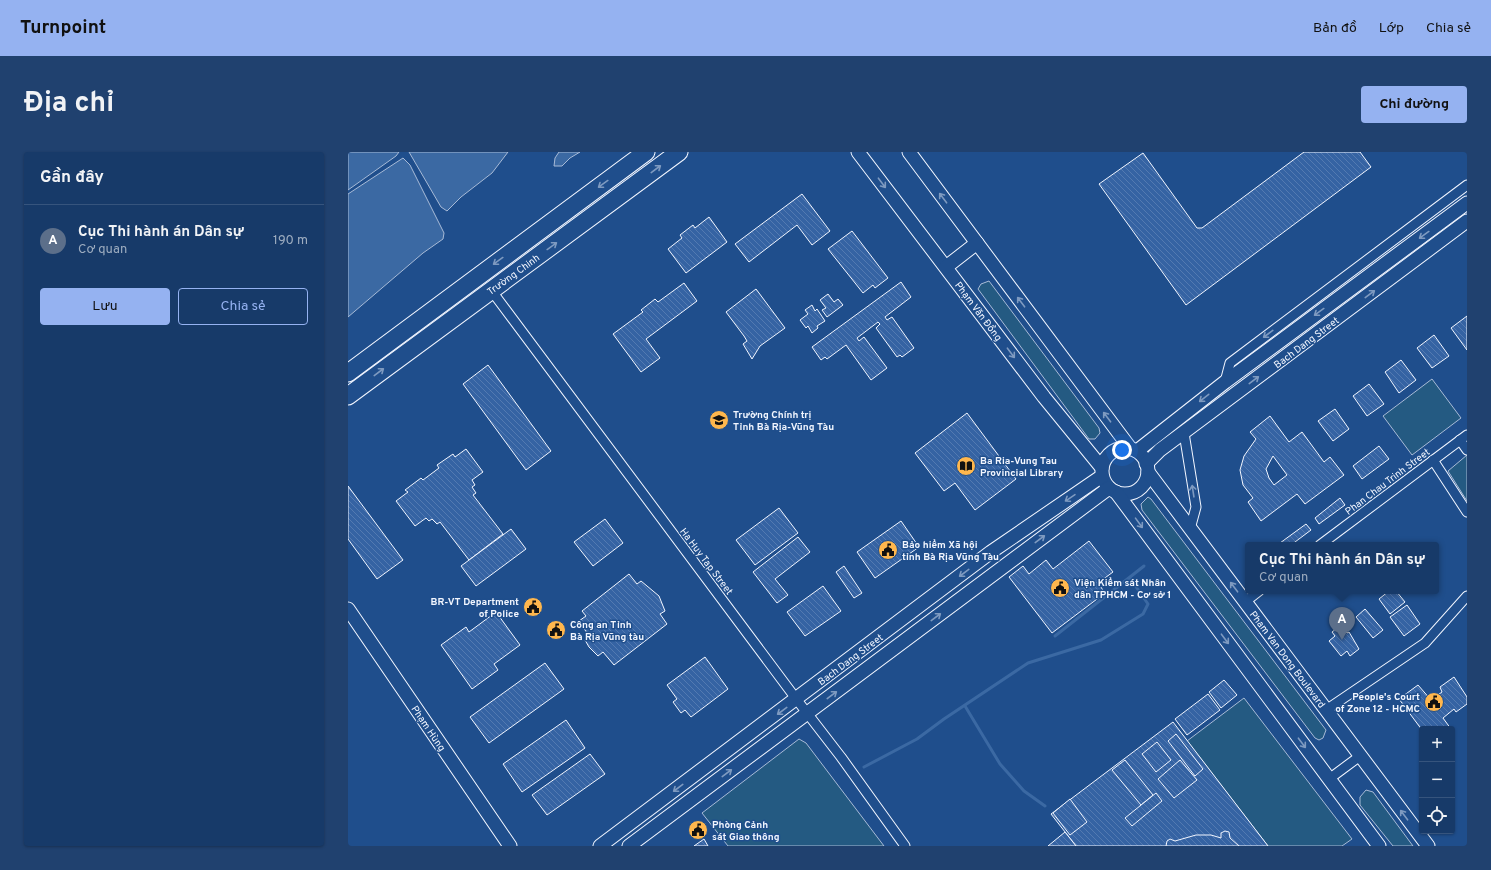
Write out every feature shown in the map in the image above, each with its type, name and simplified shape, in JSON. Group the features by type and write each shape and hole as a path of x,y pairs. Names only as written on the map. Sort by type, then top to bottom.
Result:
{"highway":[{"name":"Trường Chinh","path":"348,373 646,152"},
{"name":"Trường Chinh","path":"348,396 679,152"}],"street":[{"name":"Phạm Văn Đồng","path":"858,152 1102,472"},
{"path":"909,152 1133,450 1143,457 1147,468 1146,479 1137,490 1123,494 1112,490"},
{"path":"1225,382 1230,363 1467,185"},
{"name":"Bach Dang Street","path":"1133,450 1467,203"},
{"path":"1456,212 1465,223"},
{"name":"Bach Dang Street","path":"1147,468 1160,450 1465,223"},
{"path":"946,267 977,243"},
{"name":"Ha Huy Tap Street","path":"491,290 841,757 905,846"},
{"path":"1184,433 1196,507 1190,530"},
{"path":"1464,437 1467,450"},
{"name":"Phan Chau Trinh Street","path":"1324,542 1464,437"},
{"path":"1133,450 1122,448 1108,455 1102,472 1112,490 1379,846"},
{"path":"1433,460 1467,512"},
{"name":"Pham Van Dong Boulevard","path":"1147,468 1190,530 1428,846"},
{"name":"Bach Dang Street","path":"600,846 797,700 991,552 1102,472"},
{"name":"Bach Dang Street","path":"629,846 807,713 1112,490"},
{"path":"1245,602 1255,594"},
{"path":"1326,710 1425,643 1467,596"},
{"name":"Phạm Hùng","path":"348,609 510,846"},
{"path":"1329,779 1360,756"}],"shaded area":[{"path":"348,152 399,152 396,156 348,190"},
{"path":"409,152 508,152 492,173 461,197 447,211 441,207"},
{"path":"559,152 580,152 570,158 562,166 554,166 555,158"},
{"path":"403,158 410,165 444,233 443,239 423,253 348,317 348,194"},
{"path":"989,281 1099,428 1100,433 1095,439 1089,439 978,289 981,284"},
{"path":"1432,379 1461,418 1412,455 1383,416"},
{"path":"1467,455 1467,501 1448,471"},
{"path":"1148,497 1326,730 1323,738 1319,740 1315,738 1142,510 1141,504"},
{"path":"1244,698 1352,839 1342,846 1268,846 1187,741"},
{"path":"799,739 806,743 884,846 728,846 702,813"},
{"path":"1366,790 1373,792 1413,846 1393,846 1360,805 1360,797"}],"building":[{"path":"1304,152 1360,152 1371,167 1186,305 1099,184 1143,153 1197,228 1202,228"},
{"path":"802,194 830,231 812,245 797,225 749,262 735,244"},
{"path":"709,217 727,242 686,273 668,249 682,238 680,235 693,225 695,228"},
{"path":"852,231 888,278 875,288 873,285 863,293 828,249"},
{"path":"901,282 911,297 885,317 887,320 892,317 914,348 902,357 900,355 897,357 876,328 880,324 878,322 857,338 859,341 864,337 887,368 871,380 846,345 827,359 825,357 821,360 812,347"},
{"path":"684,283 697,301 646,339 660,358 641,372 613,334 643,312 641,310 655,299 658,302"},
{"path":"756,289 785,328 760,346 752,359 743,344 747,341 726,312"},
{"path":"828,294 834,302 838,299 843,305 827,317 822,310 826,308 820,300"},
{"path":"812,305 815,311 817,309 825,321 817,326 818,328 812,333 808,326 806,328 800,320 808,314 805,310"},
{"path":"1467,316 1467,350 1451,328"},
{"path":"1434,335 1449,356 1432,368 1417,348"},
{"path":"1401,360 1416,380 1399,393 1385,372"},
{"path":"488,365 551,451 526,470 463,384"},
{"path":"1369,384 1384,404 1367,416 1353,396"},
{"path":"1335,409 1349,429 1333,441 1318,421"},
{"name":"Ba Ria-Vung Tau Provincial Library","path":"967,413 1016,479 975,510 955,483 944,491 915,453"},
{"path":"1270,416 1289,442 1302,432 1324,462 1330,457 1344,475 1305,504 1297,494 1261,521 1248,502 1253,498 1243,485 1240,470 1244,456 1256,439 1250,432","holes":["1273,456 1287,475 1274,485 1269,478 1266,469"]},
{"path":"1379,446 1389,459 1362,479 1353,466"},
{"path":"466,449 483,472 472,480 475,485 472,487 476,493 473,495 503,534 469,560 440,522 437,524 432,519 429,521 426,518 415,526 396,501 408,492 405,490 421,478 423,480 439,468 437,465 453,454 455,457"},
{"path":"348,486 403,560 377,579 348,539"},
{"path":"1340,498 1345,505 1319,524 1315,518"},
{"path":"779,508 798,533 755,565 736,540"},
{"path":"605,519 623,543 593,566 574,542"},
{"name":"Bảo hiểm Xã hội tỉnh Bà Rịa Vũng Tàu","path":"901,521 919,547 875,578 857,552"},
{"path":"1306,524 1311,530 1295,542 1281,542"},
{"path":"511,529 526,549 476,586 461,566"},
{"path":"798,537 810,552 775,579 788,595 777,603 753,572"},
{"name":"Viện Kiểm sát Nhân dân TPHCM - Cơ sở 1","path":"1089,541 1113,572 1098,583 1105,593 1052,633 1009,577 1023,566 1029,574 1046,560 1053,569"},
{"path":"844,566 862,593 854,598 836,572"},
{"path":"629,574 637,584 641,581 659,596 665,611 660,614 667,624 614,665 603,652 598,656 589,647 585,640 589,636 579,621 586,616 582,611"},
{"path":"823,586 841,611 805,636 787,612"},
{"path":"1385,594 1398,594 1405,602 1390,614 1379,599"},
{"path":"1407,605 1420,624 1404,636 1390,617"},
{"path":"1365,609 1383,630 1373,638 1356,617"},
{"path":"496,612 520,645 494,664 498,670 472,689 441,645 466,627 469,632"},
{"path":"1341,625 1347,633 1349,632 1359,649 1350,656 1347,651 1341,656 1329,641 1335,636 1332,632"},
{"path":"705,657 728,689 691,717 685,710 681,713 673,702 677,699 667,685"},
{"path":"545,663 564,689 489,743 470,717"},
{"name":"People's Court of Zone 12 - HCMC","path":"1454,677 1467,697 1467,704 1456,712 1454,709 1443,718 1449,726 1419,726 1399,699 1418,685 1431,700 1442,692 1440,687"},
{"path":"1224,680 1237,695 1221,708 1209,692"},
{"path":"1208,694 1220,710 1187,735 1175,719"},
{"path":"566,720 585,748 522,792 503,764"},
{"path":"1173,722 1268,846 1076,846 1051,814"},
{"path":"1176,734 1203,769 1195,776 1168,741"},
{"path":"1157,742 1171,760 1156,772 1142,754"},
{"path":"590,754 605,774 547,815 532,795"},
{"path":"1125,760 1153,795 1141,805 1112,770"},
{"path":"1180,760 1197,780 1174,798 1158,779"},
{"path":"1156,793 1162,801 1132,826 1125,818"},
{"path":"1070,799 1087,822 1070,835 1053,813"},
{"path":"1225,831 1229,832 1230,838 1239,846 1166,846 1167,841 1170,839 1175,841 1196,835 1211,835 1221,838 1221,833"},
{"path":"1065,832 1076,846 1048,846"},
{"path":"704,839 708,846 694,846"}],"waterway":[{"path":"1055,636 1144,566"},
{"path":"864,767 917,739 944,719 1028,663 1101,640 1143,614 1148,604 1130,578"},
{"path":"965,706 1000,764 1024,791 1045,806"}],"place":[{"name":"Trường Chính trị Tỉnh Bà Rịa-Vũng Tàu","path":"719,420"},
{"name":"Ba Ria-Vung Tau Provincial Library","path":"966,466"},
{"name":"Bảo hiểm Xã hội tỉnh Bà Rịa Vũng Tàu","path":"888,550"},
{"name":"Viện Kiểm sát Nhân dân TPHCM - Cơ sở 1","path":"1060,588"},
{"name":"BR-VT Department of Police","path":"533,607"},
{"name":"Công an Tỉnh Bà Rịa Vũng tàu","path":"556,630"},
{"name":"Cục Thi hành án Dân sự","path":"1342,640"},
{"name":"People's Court of Zone 12 - HCMC","path":"1434,702"},
{"name":"Phòng Cảnh sát Giao thông","path":"698,830"}]}
